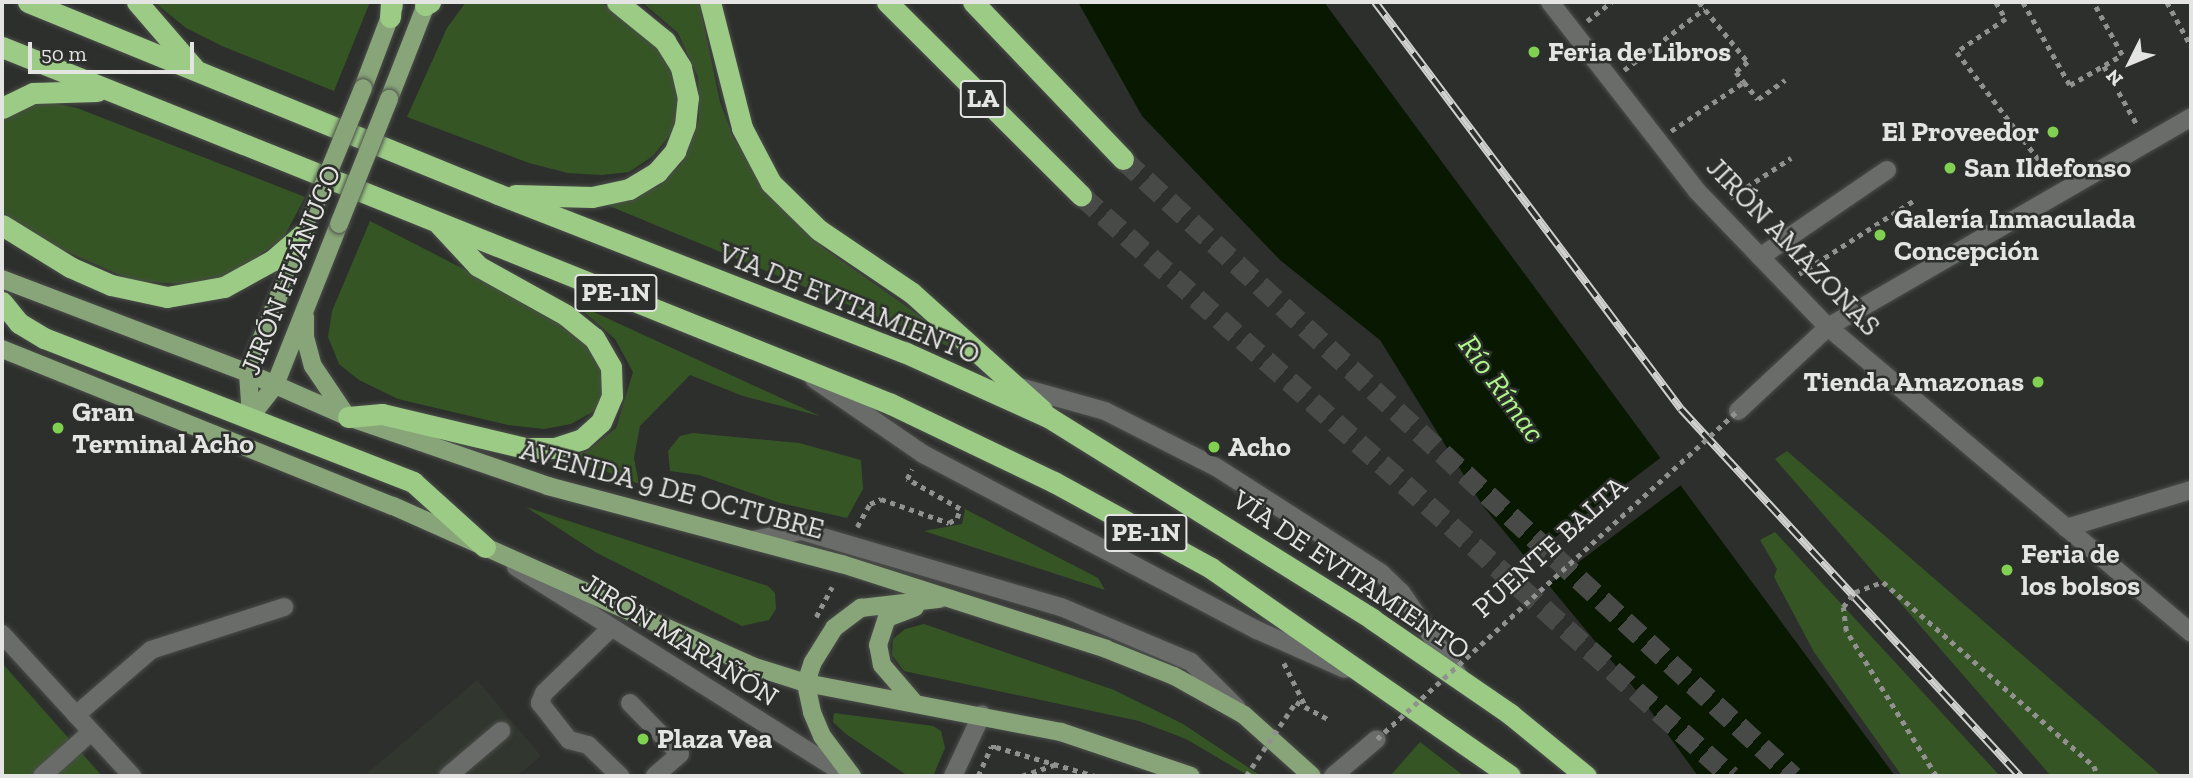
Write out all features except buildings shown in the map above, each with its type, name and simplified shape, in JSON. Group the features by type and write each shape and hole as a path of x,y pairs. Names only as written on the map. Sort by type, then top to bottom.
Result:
{"highway":[{"name":"VÍA DE EVITAMIENTO","path":"28,2 498,194 904,352 1048,417 1241,534 1510,714 1586,776"},
{"path":"137,2 204,76"},
{"path":"498,194 592,197 629,190 657,172 675,151 685,125 688,98 681,67 665,41 617,2"},
{"path":"710,2 742,128 771,183 819,230 912,293 1018,386 1048,417"},
{"name":"LA","path":"887,2 1081,195"},
{"name":"LA","path":"973,2 1124,159"},
{"name":"PE-1N","path":"2,47 432,217 800,370 891,404 1054,482 1211,569 1387,688 1510,776"},
{"path":"2,108 33,93 112,91"},
{"path":"348,417 382,414 494,444 555,448 582,439 601,422 612,396 611,367 594,338 566,315 478,266 432,217"},
{"path":"2,225 70,267 111,285 167,296 225,287 274,260 307,225"},
{"path":"2,302 19,323 68,348 251,415 413,482 485,547"}],"main road":[{"name":"JIRÓN HUÁNUCO","path":"251,415 275,385 427,3"},
{"name":"JIRÓN HUÁNUCO","path":"251,415 248,373 363,88 392,7"},
{"name":"AVENIDA 9 DE OCTUBRE","path":"2,279 248,373 348,417 548,486 748,540 1061,632 1174,676 1244,715 1312,776"},
{"path":"305,308 305,337 313,366 348,417"},
{"path":"26,359 68,348"},
{"path":"2,349 485,547 707,647 806,683 982,714 1061,732 1191,776"},
{"path":"850,776 822,736 806,683 825,639 846,616 888,602 953,599"},
{"path":"913,701 882,665 879,633 887,618 900,611 953,599"}],"street":[{"name":"JIRÓN AMAZONAS","path":"1550,2 1714,209 1828,327 2191,633"},
{"path":"1738,411 1828,327 2191,117"},
{"path":"1760,257 1887,170"},
{"path":"800,370 923,454 1257,630 1387,688"},
{"path":"980,387 1018,386 1105,411 1216,467 1381,573 1401,592 1465,685"},
{"path":"2066,528 2191,490"},
{"path":"748,540 802,531 826,536 1061,607 1191,662 1244,715"},
{"name":"JIRÓN MARAÑÓN","path":"485,547 850,776"},
{"path":"76,715 151,650 285,607"},
{"path":"611,628 544,693 540,703 569,740 588,745 620,776"},
{"path":"2,634 132,776"},
{"path":"630,703 680,754 655,776"},
{"path":"953,776 982,714"},
{"path":"43,776 91,732"},
{"path":"448,776 500,732"},
{"path":"1333,776 1377,739"}],"path":[{"path":"1573,31 1611,2"},
{"path":"1699,2 1748,62 1736,72 1758,99 1785,80"},
{"path":"1996,2 2006,19 1957,52 2063,191"},
{"path":"2023,2 2070,85 2122,55 2093,2"},
{"path":"2167,2 2191,46"},
{"path":"1611,80 1704,9"},
{"path":"2104,66 2148,142"},
{"path":"1657,140 1744,82"},
{"path":"1714,209 1791,158"},
{"path":"1786,283 1913,201"},
{"name":"PUENTE BALTA","path":"1377,739 1738,411"},
{"path":"858,525 870,504 881,499 949,523 957,518 960,509 907,478 908,471 917,471"},
{"path":"1936,776 1846,631 1843,607 1855,592 1883,582 2094,766 2098,776"},
{"path":"1284,663 1305,705"},
{"path":"1246,776 1296,702 1328,719"},
{"path":"978,776 990,747 1095,776"},
{"path":"1022,776 1058,764"}],"shaded area":[{"path":"477,680 541,756 517,776 364,776"}],"green space":[{"path":"154,2 370,2 334,91 222,46 186,28"},
{"path":"466,2 600,2 635,24 662,52 676,78 680,106 673,131 653,156 629,172 602,175 568,173 529,163 407,117 447,28"},
{"path":"642,2 699,2 720,102 733,137 763,185 825,249 984,361 607,205 657,187 681,164 699,120 698,77 678,33"},
{"path":"53,103 77,108 305,197 283,239 229,276 196,285 134,281 45,242 13,223 2,211 2,119 25,105"},
{"path":"370,221 532,304 580,337 602,361 607,388 596,410 571,424 544,429 508,425 398,399 359,380 339,364 328,337 332,311"},
{"path":"574,303 820,416 743,396 690,375 640,426 634,458 639,484 567,457 587,451 616,428 633,372 615,339"},
{"path":"693,433 799,443 861,460 863,489 847,518 780,503 699,475 670,471 668,451 680,436"},
{"path":"1787,451 2162,776 2051,776 1775,459"},
{"path":"526,507 768,586 775,593 776,609 769,620 742,626 597,553"},
{"path":"965,509 1098,578 1105,590 924,531 962,524"},
{"path":"1775,532 2000,776 1902,776 1814,652 1774,577 1777,569 1760,540"},
{"path":"924,624 1114,690 1183,724 1261,776 1249,776 1186,739 1139,721 904,671 892,655 893,639 905,629"},
{"path":"2,663 102,776 2,776"},
{"path":"834,713 933,726 941,731 945,748 933,776 908,776 846,734 833,722"},
{"path":"1420,742 1464,776 1390,776"}],"water":[{"name":"Río Rímac","path":"1078,2 1324,2 1895,776 1698,776 1634,688 1483,506 1380,340 1280,260 1142,116"}],"pier":[{"path":"1663,456 1683,483 1544,588 1524,561"}],"tunnel":[{"path":"1123,159 1793,776"},
{"path":"1081,195 1731,776"}],"railway":[{"path":"1375,2 1681,409 2020,776"}],"place":[{"name":"Feria de Libros","path":"1534,52"},
{"name":"El Proveedor","path":"2053,132"},
{"name":"San Ildefonso","path":"1950,168"},
{"name":"Galería Inmaculada Concepción","path":"1880,235"},
{"name":"Tienda Amazonas","path":"2038,382"},
{"name":"Gran Terminal Acho","path":"58,428"},
{"name":"Acho","path":"1214,447"},
{"name":"Feria de los bolsos","path":"2007,570"},
{"name":"Plaza Vea","path":"643,739"}]}
